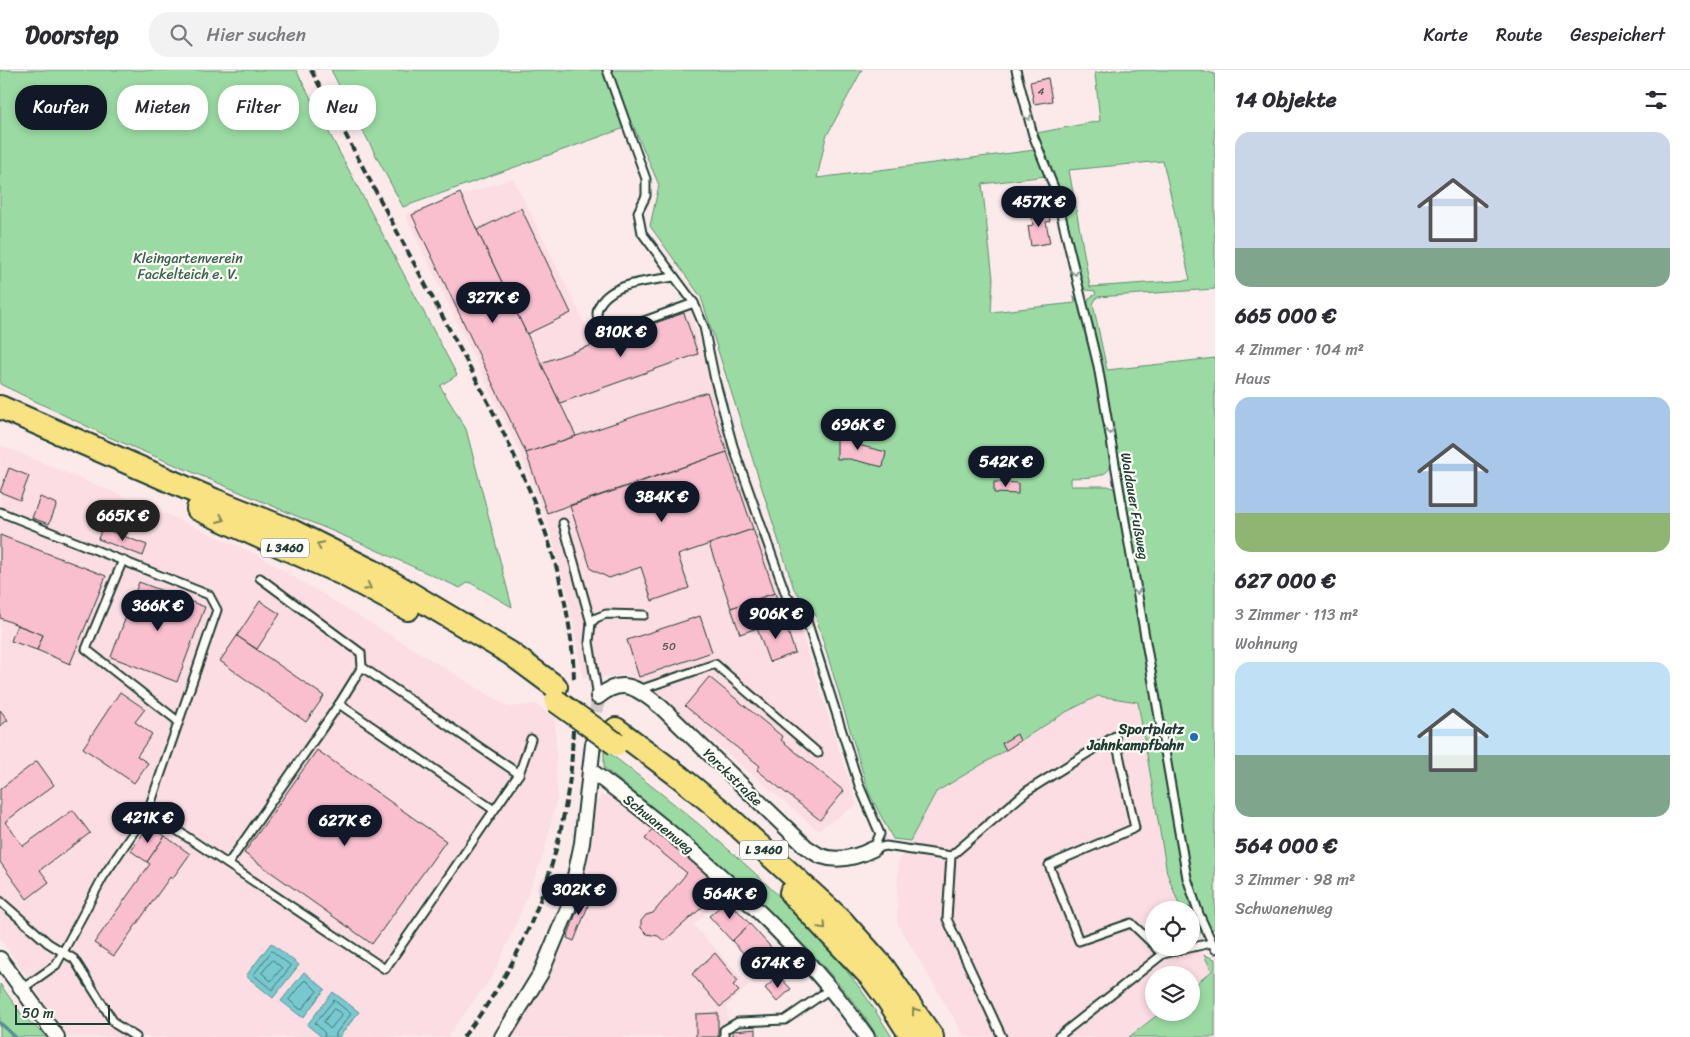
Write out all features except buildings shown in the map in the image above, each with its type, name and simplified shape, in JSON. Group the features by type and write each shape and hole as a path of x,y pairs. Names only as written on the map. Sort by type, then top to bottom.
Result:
{"main road":[{"name":"L 3460","path":"0,407 214,500 292,531 374,572 510,653 556,694"},
{"name":"L 3460","path":"0,422 25,435 138,482 345,575 412,611 556,694 616,737 680,777 725,814 841,920 883,967 932,1037"},
{"name":"L 3460","path":"616,737 660,777 727,832 790,891 871,977 912,1037"}],"street":[{"path":"598,697 607,690 620,686 631,686 639,690"},
{"name":"Yorckstraße","path":"639,690 661,707 806,848 821,856 840,858 858,857 873,849"},
{"path":"502,1037 541,973 568,909 582,843 593,744"},
{"name":"Schwanenweg","path":"590,770 670,831 789,943 830,988 867,1037"},
{"path":"0,959 57,1037"}],"lane":[{"path":"607,70 646,179 646,196 638,212 642,233 694,303 704,327 715,380 733,446 786,595 793,605 803,613 807,621 859,785 880,834 873,849"},
{"name":"Waldauer Fußweg","path":"1016,70 1033,135 1055,190 1098,366 1187,878 1199,914 1213,946"},
{"path":"674,277 619,289 609,295 600,305 596,313 598,320 603,327 616,331 694,303"},
{"path":"0,512 209,595 217,610 148,811 103,877 56,965 22,989"},
{"path":"563,523 592,623 589,642 598,697"},
{"path":"123,560 86,649 179,722"},
{"path":"228,864 362,668 361,653 260,578"},
{"path":"592,623 596,618 606,614 644,615"},
{"path":"639,690 715,664 818,753"},
{"path":"362,668 519,774"},
{"path":"338,704 494,810"},
{"path":"1002,1037 948,919 951,856 1027,792 1115,736 1135,828 1048,865 1079,941 1131,923 1145,936"},
{"path":"148,811 385,969 519,774 531,739"},
{"path":"873,849 886,846 951,856"},
{"path":"0,901 48,943 74,959 116,1024 136,1037"},
{"path":"1200,948 1213,946"},
{"path":"1058,1037 1160,956"},
{"path":"724,1037 724,1030 738,1022 785,1020 830,988"}],"shaded area":[{"path":"513,178 592,338 689,303 718,411 785,610 800,628 857,805 818,830 654,692 629,675 583,678 567,592 548,524 521,455 405,214"},
{"path":"0,445 166,514 258,555 509,707 535,704 555,718 557,798 544,853 517,922 493,975 447,1037 69,1037 0,938"},
{"path":"1098,696 1138,703 1167,873 1178,901 1145,901 1145,956 1200,956 1200,948 1213,971 1200,981 1200,966 1145,966 1145,1021 1150,1021 1129,1037 965,1037 897,923 898,863 936,792 1066,712"},
{"path":"607,794 618,799 730,892 693,925 749,985 727,1006 729,1037 511,1037 549,977 567,938 584,892 596,801"}],"green space":[{"name":"Kleingartenverein Fackelteich e. V.","path":"0,70 296,70 309,95 309,130 328,130 457,375 440,386 466,429 512,607 469,582 460,588 363,544 109,437 0,384"},
{"path":"331,70 862,70 826,137 817,178 1035,150 1046,176 982,184 993,279 991,312 1075,303 1074,296 1078,304 1095,367 1112,463 1110,468 1101,475 1071,478 1071,486 1108,486 1113,488 1118,494 1126,554 1183,873 1192,901 1178,901 1167,873 1138,702 1098,696 1066,712 1020,741 1016,735 1002,743 1006,750 936,792 910,841 893,839 869,793 815,614 794,589 701,297 650,226 659,185 633,125 403,207 363,130 376,130 376,85 339,85"},
{"path":"1114,70 1199,70 1215,74 1215,289 1097,297 1093,304 1107,370 1215,358 1215,928 1210,931 1191,881 1121,475 1101,366 1087,305 1089,298 1096,294 1095,291 1086,290 1081,286 1058,186 1037,133 1100,121 1095,73","holes":["1163,161 1190,280 1090,287 1069,170"]},
{"path":"604,749 706,830 770,887 829,950 861,989 892,1037 878,1037 838,982 775,917 702,849 604,768"},
{"path":"1204,955 1215,959 1215,1037 1129,1037 1150,1021 1200,1021 1200,981 1212,971"},
{"path":"0,984 22,1015 47,1037 0,1037"}],"water":[{"path":"271,943 299,965 273,998 246,976"},
{"path":"304,972 325,989 303,1018 281,1001"},
{"path":"333,992 359,1012 339,1037 322,1037 307,1025"}],"waterway":[{"path":"0,1023 15,1037"}],"tunnel":[{"path":"594,733 598,697"}],"railway":[{"path":"311,70 486,398 528,487 546,534 560,581 570,629 574,679"},
{"path":"463,1037 502,981 518,952 544,889 562,823 572,760 573,730"}],"place":[{"name":"Sportplatz Jahnkampfbahn","path":"1194,737"}]}
